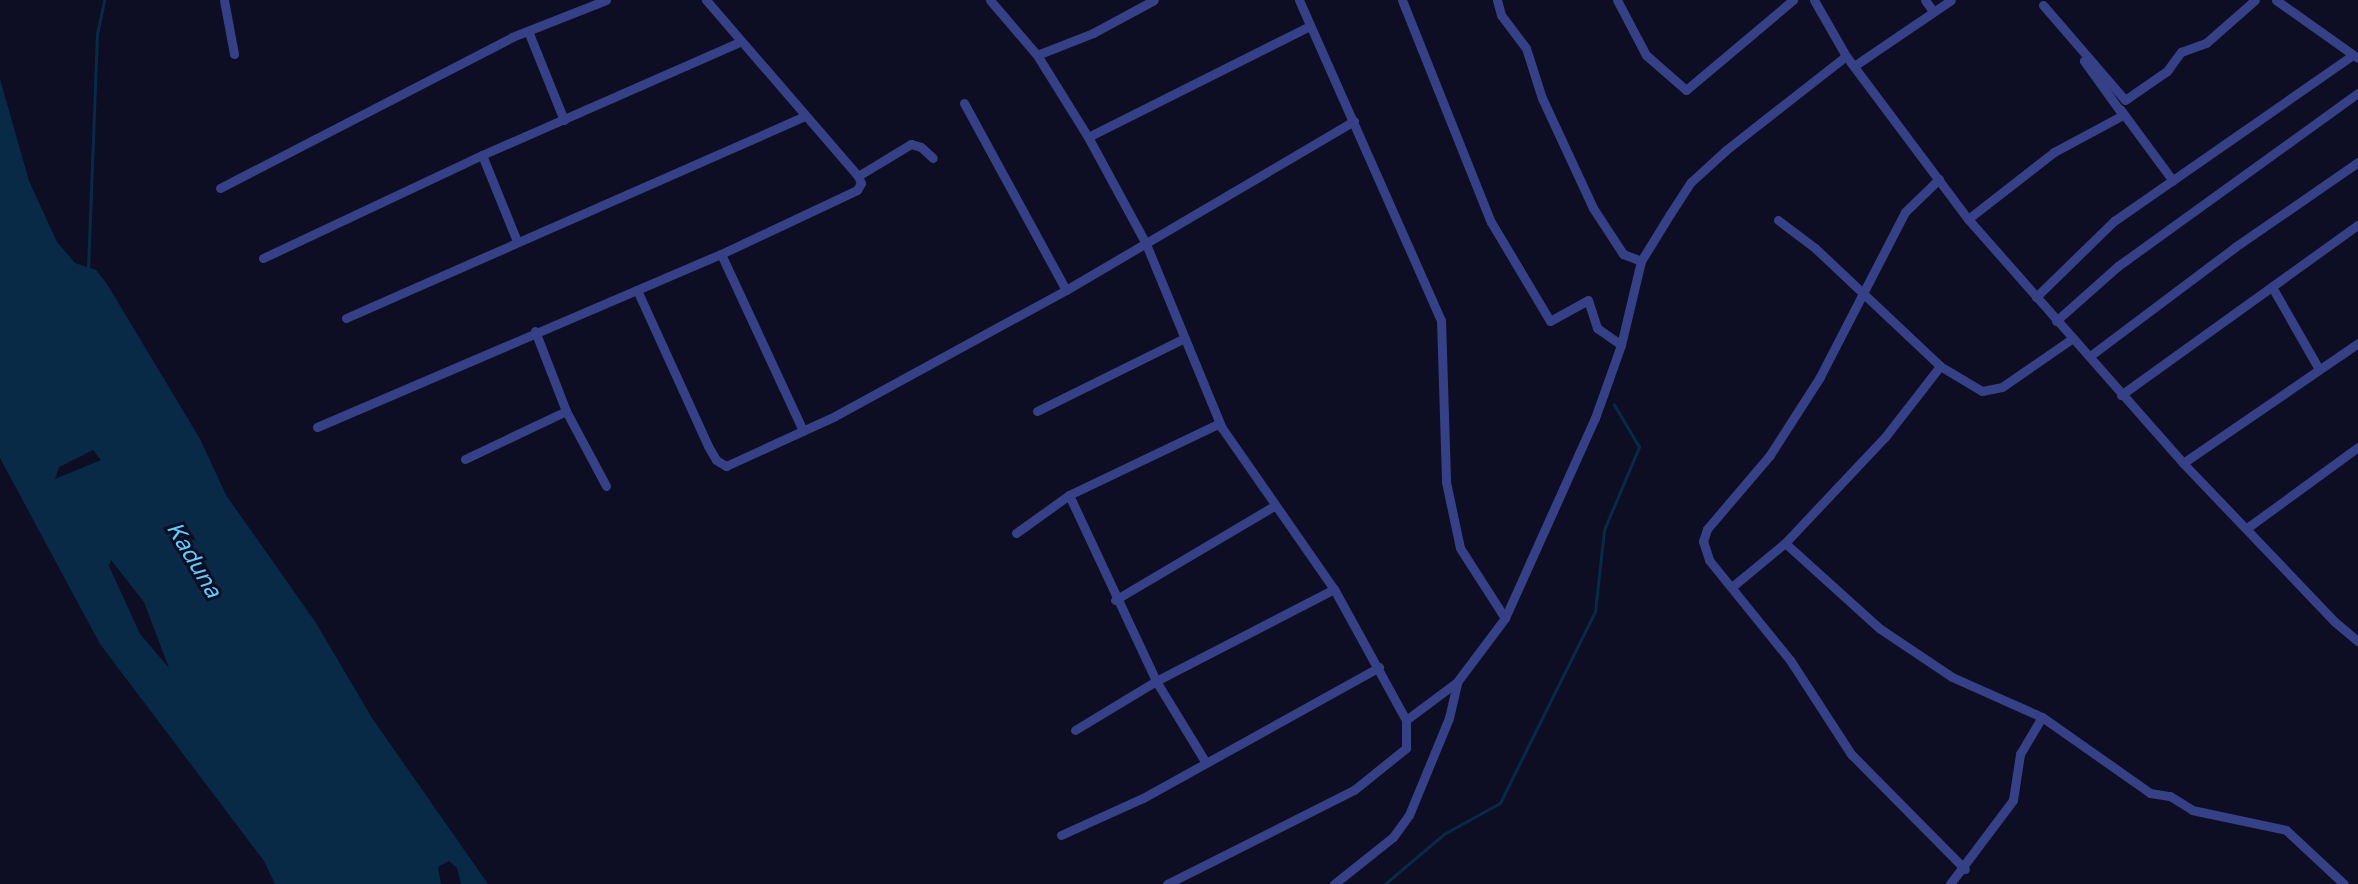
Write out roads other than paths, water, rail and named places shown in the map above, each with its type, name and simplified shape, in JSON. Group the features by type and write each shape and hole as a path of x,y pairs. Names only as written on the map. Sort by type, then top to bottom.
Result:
{"street":[{"path":"224,0 234,54"},
{"path":"220,188 528,31 607,0"},
{"path":"317,427 850,196 861,183 858,176 739,42 706,0"},
{"path":"990,0 1037,55 1088,137 1146,244 1183,339 1220,423 1274,506 1334,589 1406,720 1406,748 1354,790 1167,884"},
{"path":"1037,55 1093,33 1154,0"},
{"path":"1299,0 1441,320 1447,482 1460,548 1505,618"},
{"path":"1402,0 1434,71 1477,191 1550,321 1587,300 1597,328 1621,345"},
{"path":"1497,0 1502,15 1526,48 1542,97 1593,208 1623,254 1641,261"},
{"path":"1617,0 1646,55 1686,90 1793,0"},
{"path":"1814,0 1846,56 1968,219 2183,463 2335,622 2358,640"},
{"path":"1925,0 1933,11"},
{"path":"1854,66 1951,0"},
{"path":"2041,2 2125,100 2167,71 2181,52 2206,43 2255,0"},
{"path":"2036,297 2114,220 2356,56 2291,4 2276,0"},
{"path":"2041,2 2173,181"},
{"path":"1088,137 1310,26"},
{"path":"528,31 564,120"},
{"path":"1968,219 2063,147 2123,115 2067,36"},
{"path":"263,258 482,155 739,42"},
{"path":"1406,720 1457,682 1505,618 1595,418 1621,345 1641,261 1691,182 1846,56"},
{"path":"2056,321 2118,266 2358,93"},
{"path":"964,103 1066,290"},
{"path":"346,318 806,117"},
{"path":"637,290 721,466 803,431 1066,290 1354,121"},
{"path":"858,176 911,145 921,146 933,158"},
{"path":"482,155 517,241"},
{"path":"2090,356 2235,247 2358,162"},
{"path":"1939,179 1906,212 1820,377 1770,455 1707,529 1704,549 1790,660 1851,754 1897,805 1965,869"},
{"path":"1778,220 1864,294 1940,366 1982,391 1994,391 2073,338"},
{"path":"2121,394 2358,225"},
{"path":"721,254 803,431"},
{"path":"2272,287 2319,369"},
{"path":"535,331 566,411 607,486"},
{"path":"1037,411 1183,339"},
{"path":"2183,463 2358,343"},
{"path":"1733,586 1785,543 1885,437 1940,366"},
{"path":"465,459 566,411"},
{"path":"1016,533 1069,495 1220,423"},
{"path":"2247,528 2358,447"},
{"path":"1069,495 1115,600 1156,681 1206,764"},
{"path":"1115,600 1274,506"},
{"path":"1785,543 1879,628 1952,677 2042,717 2150,793 2170,796 2192,810 2286,830 2344,884"},
{"path":"1075,730 1156,681 1334,589"},
{"path":"1061,835 1143,798 1379,667"},
{"path":"1334,884 1393,837 1409,815 1449,718 1457,682"},
{"path":"1951,884 1965,869 2013,800 2020,754 2042,717"}],"water":[{"name":"Kaduna","path":"0,79 29,181 57,242 75,263 96,270 107,284 200,439 226,495 316,623 372,718 488,884 461,884 457,868 449,861 438,867 441,884 275,884 264,861 100,644 0,458","holes":["93,450 101,460 55,479 59,467","111,560 144,602 169,668 140,634 109,566"]}],"waterway":[{"path":"88,269 97,34 104,0"},
{"path":"1385,884 1444,834 1500,803 1595,612 1604,530 1639,447 1614,405"}]}
